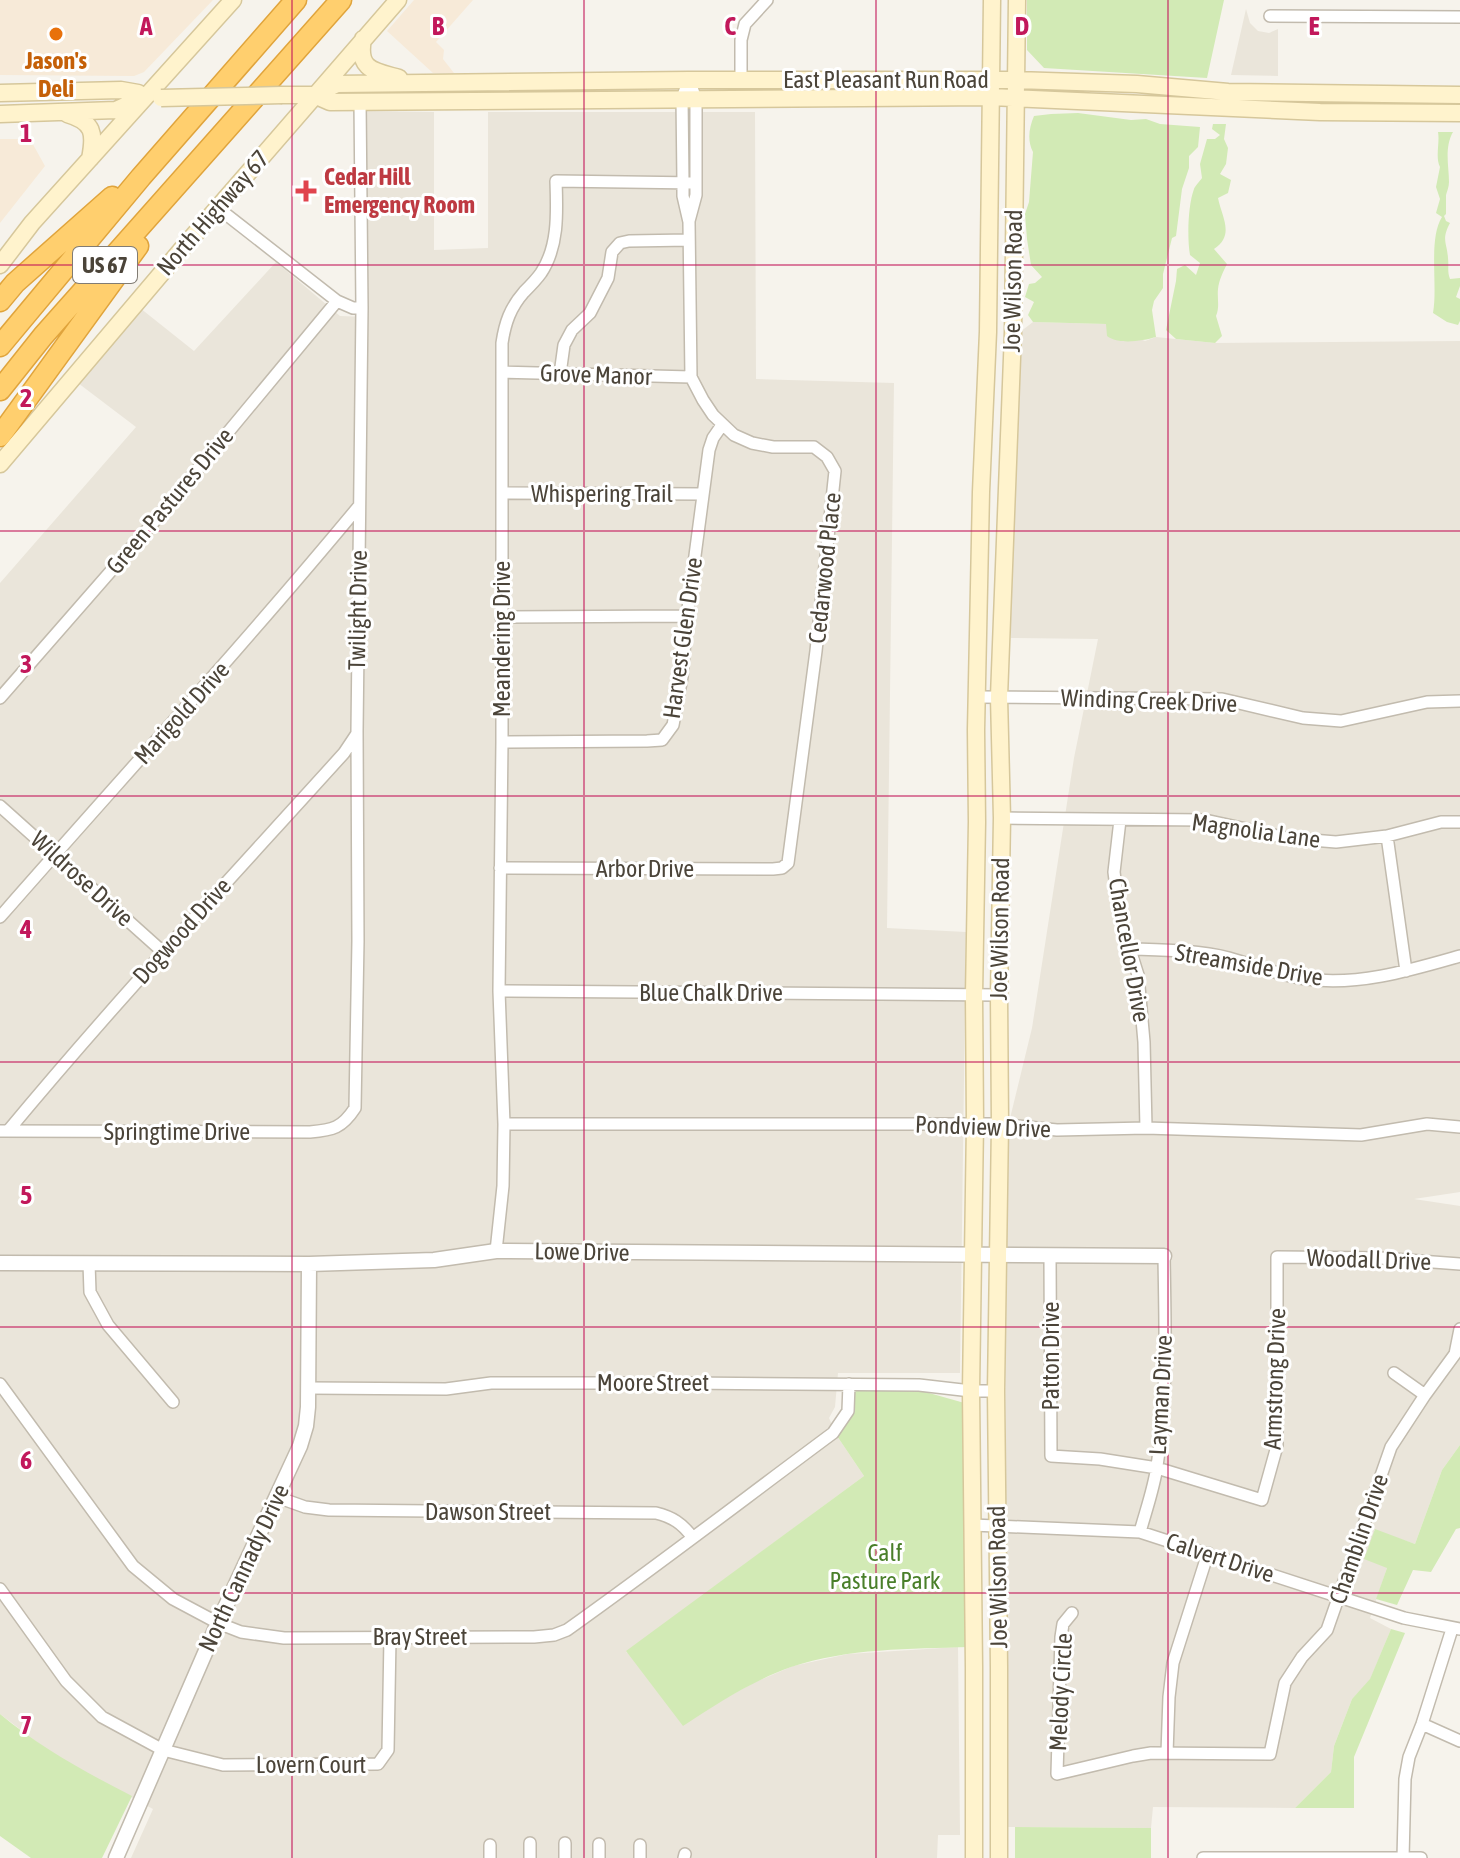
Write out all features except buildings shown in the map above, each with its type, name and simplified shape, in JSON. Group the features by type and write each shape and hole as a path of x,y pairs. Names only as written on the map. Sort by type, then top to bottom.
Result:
{"highway":[{"name":"US 67","path":"0,346 296,0"},
{"name":"US 67","path":"0,390 43,336 341,0"},
{"path":"0,301 15,283 174,140"},
{"path":"0,436 214,143"}],"main road":[{"path":"0,265 32,223 90,159 153,98 233,0"},
{"name":"North Highway 67","path":"0,464 398,0"},
{"name":"Joe Wilson Road","path":"974,1858 971,1391 974,995 992,0"},
{"name":"Joe Wilson Road","path":"999,1858 996,1391 1002,818 999,697 1013,332 1017,0"},
{"path":"363,39 363,62 372,70 416,83"},
{"name":"East Pleasant Run Road","path":"314,95 337,84 741,80 991,88 1016,98 1320,112 1460,113"},
{"name":"East Pleasant Run Road","path":"0,114 116,110 153,98 314,95 330,102 689,98 991,88 1016,80 1137,84 1228,92 1460,95"},
{"name":"East Pleasant Run Road","path":"2,93 121,90 153,98"},
{"path":"61,112 79,117 88,124 93,134 90,159"}],"street":[{"path":"741,80 741,40 745,24 767,0"},
{"path":"1270,16 1460,17"},
{"path":"689,80 683,196 689,222 691,377"},
{"path":"689,98 696,183 689,222"},
{"name":"Twilight Drive","path":"349,1117 355,1108 356,1098 358,941 362,308 360,101"},
{"name":"Meandering Drive","path":"496,1251 503,1186 504,1124 499,991 502,343 505,326 511,310 541,272 551,251 556,228 556,181 696,183"},
{"path":"218,208 337,301 353,308 362,308"},
{"path":"560,374 564,345 572,330 590,313 608,278 612,252 620,243 689,240"},
{"name":"Green Pastures Drive","path":"0,698 142,536 337,301"},
{"name":"Grove Manor","path":"502,372 691,377"},
{"name":"Cedarwood Place","path":"691,377 703,400 734,435 773,447 814,447 827,457 835,471 816,651 788,863"},
{"name":"Harvest Glen Drive","path":"502,742 662,740 673,725 682,677 709,450 722,425"},
{"name":"Whispering Trail","path":"502,493 703,494"},
{"name":"Marigold Drive","path":"0,917 223,667 359,506"},
{"path":"501,617 687,616"},
{"name":"Winding Creek Drive","path":"977,697 1222,699 1303,718 1341,721 1427,702 1460,701"},
{"name":"Dogwood Drive","path":"4,1131 344,753 357,732"},
{"name":"Wildrose Drive","path":"0,806 163,952"},
{"name":"Magnolia Lane","path":"1002,818 1205,820 1287,838 1336,842 1387,836 1441,822 1460,822"},
{"name":"Chancellor Drive","path":"1120,820 1114,872 1120,918 1138,975 1144,1042 1146,1128"},
{"path":"1387,836 1406,971"},
{"name":"Arbor Drive","path":"500,868 773,869 782,868 788,863"},
{"name":"Streamside Drive","path":"1131,949 1199,952 1307,979 1354,980 1406,971 1460,956"},
{"name":"Blue Chalk Drive","path":"499,991 999,995"},
{"name":"Springtime Drive","path":"4,1131 310,1132 340,1126 349,1117"},
{"name":"Pondview Drive","path":"504,1124 975,1123 1057,1130 1146,1128 1361,1135 1427,1124 1460,1127"},
{"name":"Lowe Drive","path":"0,1263 309,1264 434,1260 496,1251 1164,1256"},
{"name":"Patton Drive","path":"1050,1256 1051,1456 1100,1459 1157,1468"},
{"name":"Layman Drive","path":"1140,1532 1157,1468 1163,1418 1164,1256"},
{"name":"Armstrong Drive","path":"1157,1468 1262,1500 1277,1446 1277,1257"},
{"name":"Woodall Drive","path":"1277,1257 1380,1258 1460,1264"},
{"path":"89,1263 90,1292 108,1325 173,1402"},
{"name":"North Cannady Drive","path":"116,1858 218,1623 300,1446 306,1426 309,1388 309,1264"},
{"name":"Chamblin Drive","path":"1167,1753 1270,1754 1285,1683 1302,1657 1327,1630 1391,1447 1455,1354 1460,1329"},
{"path":"1394,1373 1425,1395"},
{"name":"Moore Street","path":"309,1388 446,1389 491,1383 849,1384 996,1391"},
{"name":"Bray Street","path":"0,1384 133,1566 173,1599 218,1623 267,1637 390,1638 534,1637 567,1630 833,1433 848,1411 849,1384"},
{"name":"Dawson Street","path":"277,1497 305,1507 329,1510 656,1513 678,1521 692,1537"},
{"name":"Calvert Drive","path":"973,1525 1140,1532 1404,1618 1456,1629"},
{"path":"1167,1753 1173,1663 1208,1553"},
{"path":"0,1589 66,1681 102,1717 163,1750"},
{"name":"Melody Circle","path":"1072,1613 1063,1624 1061,1637 1057,1774 1133,1756 1167,1753"},
{"path":"1403,1858 1405,1779 1409,1757 1456,1629"},
{"name":"Lovern Court","path":"163,1750 223,1765 378,1764 388,1750 390,1638"},
{"path":"1422,1724 1460,1741"},
{"path":"530,1843 530,1858"},
{"path":"565,1843 565,1858"},
{"path":"599,1844 599,1858"},
{"path":"490,1845 490,1858"},
{"path":"1203,1858 1421,1858"}],"shaded area":[{"path":"0,0 213,0 144,72 134,76 0,75"},
{"path":"414,0 473,0 436,42 444,50 443,59 454,73 433,73 387,31"},
{"path":"1246,9 1250,23 1258,31 1269,33 1278,29 1278,76 1231,75"},
{"path":"367,111 434,112 434,250 488,248 488,112 755,112 756,379 894,383 887,928 966,932 960,1373 838,1373 835,1407 829,1418 837,1436 864,1476 626,1652 719,1702 793,1666 848,1654 958,1647 960,1835 938,1835 937,1858 131,1858 153,1809 73,1766 0,1714 0,583 136,427 78,383 140,308 194,351 276,262 340,316 366,317"},
{"path":"0,139 30,139 45,166 0,223"},
{"path":"1033,322 1106,324 1145,341 1156,337 1215,343 1460,341 1460,1192 1414,1199 1460,1206 1460,1445 1442,1470 1415,1544 1374,1530 1387,1568 1370,1618 1391,1629 1370,1680 1352,1699 1334,1746 1331,1772 1295,1808 1153,1807 1151,1828 1008,1827 1004,1143 1032,1028 1074,758 1098,639 1011,638 1011,516 1020,332"}],"green space":[{"path":"1027,0 1224,0 1207,78 1044,68 1027,50"},
{"path":"1078,113 1200,127 1198,147 1189,156 1176,236 1172,238 1163,274 1163,288 1152,310 1156,337 1118,341 1107,336 1106,324 1033,322 1028,315 1034,302 1025,297 1029,284 1042,277 1031,265 1025,214 1029,202 1033,152 1029,138 1031,125 1034,116"},
{"path":"1213,124 1226,124 1224,139 1228,148 1226,164 1220,174 1231,180 1228,193 1218,198 1226,232 1214,249 1227,264 1221,276 1216,316 1222,336 1215,343 1176,339 1166,330 1177,269 1185,265 1196,275 1200,263 1190,255 1189,212 1194,189 1202,178 1200,164 1207,139 1220,135 1212,129"},
{"path":"1438,132 1453,132 1448,151 1449,184 1444,216 1450,223 1445,237 1449,276 1450,279 1460,278 1456,297 1460,299 1458,325 1433,313 1435,237 1442,217 1436,213 1440,199 1436,187 1440,167"},
{"name":"Calf Pasture Park","path":"859,1388 915,1389 968,1404 969,1647 879,1651 835,1656 791,1667 749,1686 683,1726 626,1651 864,1476 837,1436 854,1393"},
{"path":"1460,1445 1460,1528 1456,1529 1431,1572 1413,1570 1397,1605 1376,1599 1387,1568 1364,1559 1375,1529 1415,1544 1442,1470"},
{"path":"1391,1629 1405,1633 1354,1757 1354,1808 1295,1808 1331,1772 1334,1746 1352,1699 1370,1679"},
{"path":"0,1714 64,1759 132,1796 102,1858 31,1858 0,1836"},
{"path":"1015,1827 1151,1828 1151,1858 1015,1858"}],"place":[{"name":"Jason's Deli","path":"56,34"},
{"name":"Cedar Hill Emergency Room","path":"306,191"}]}
